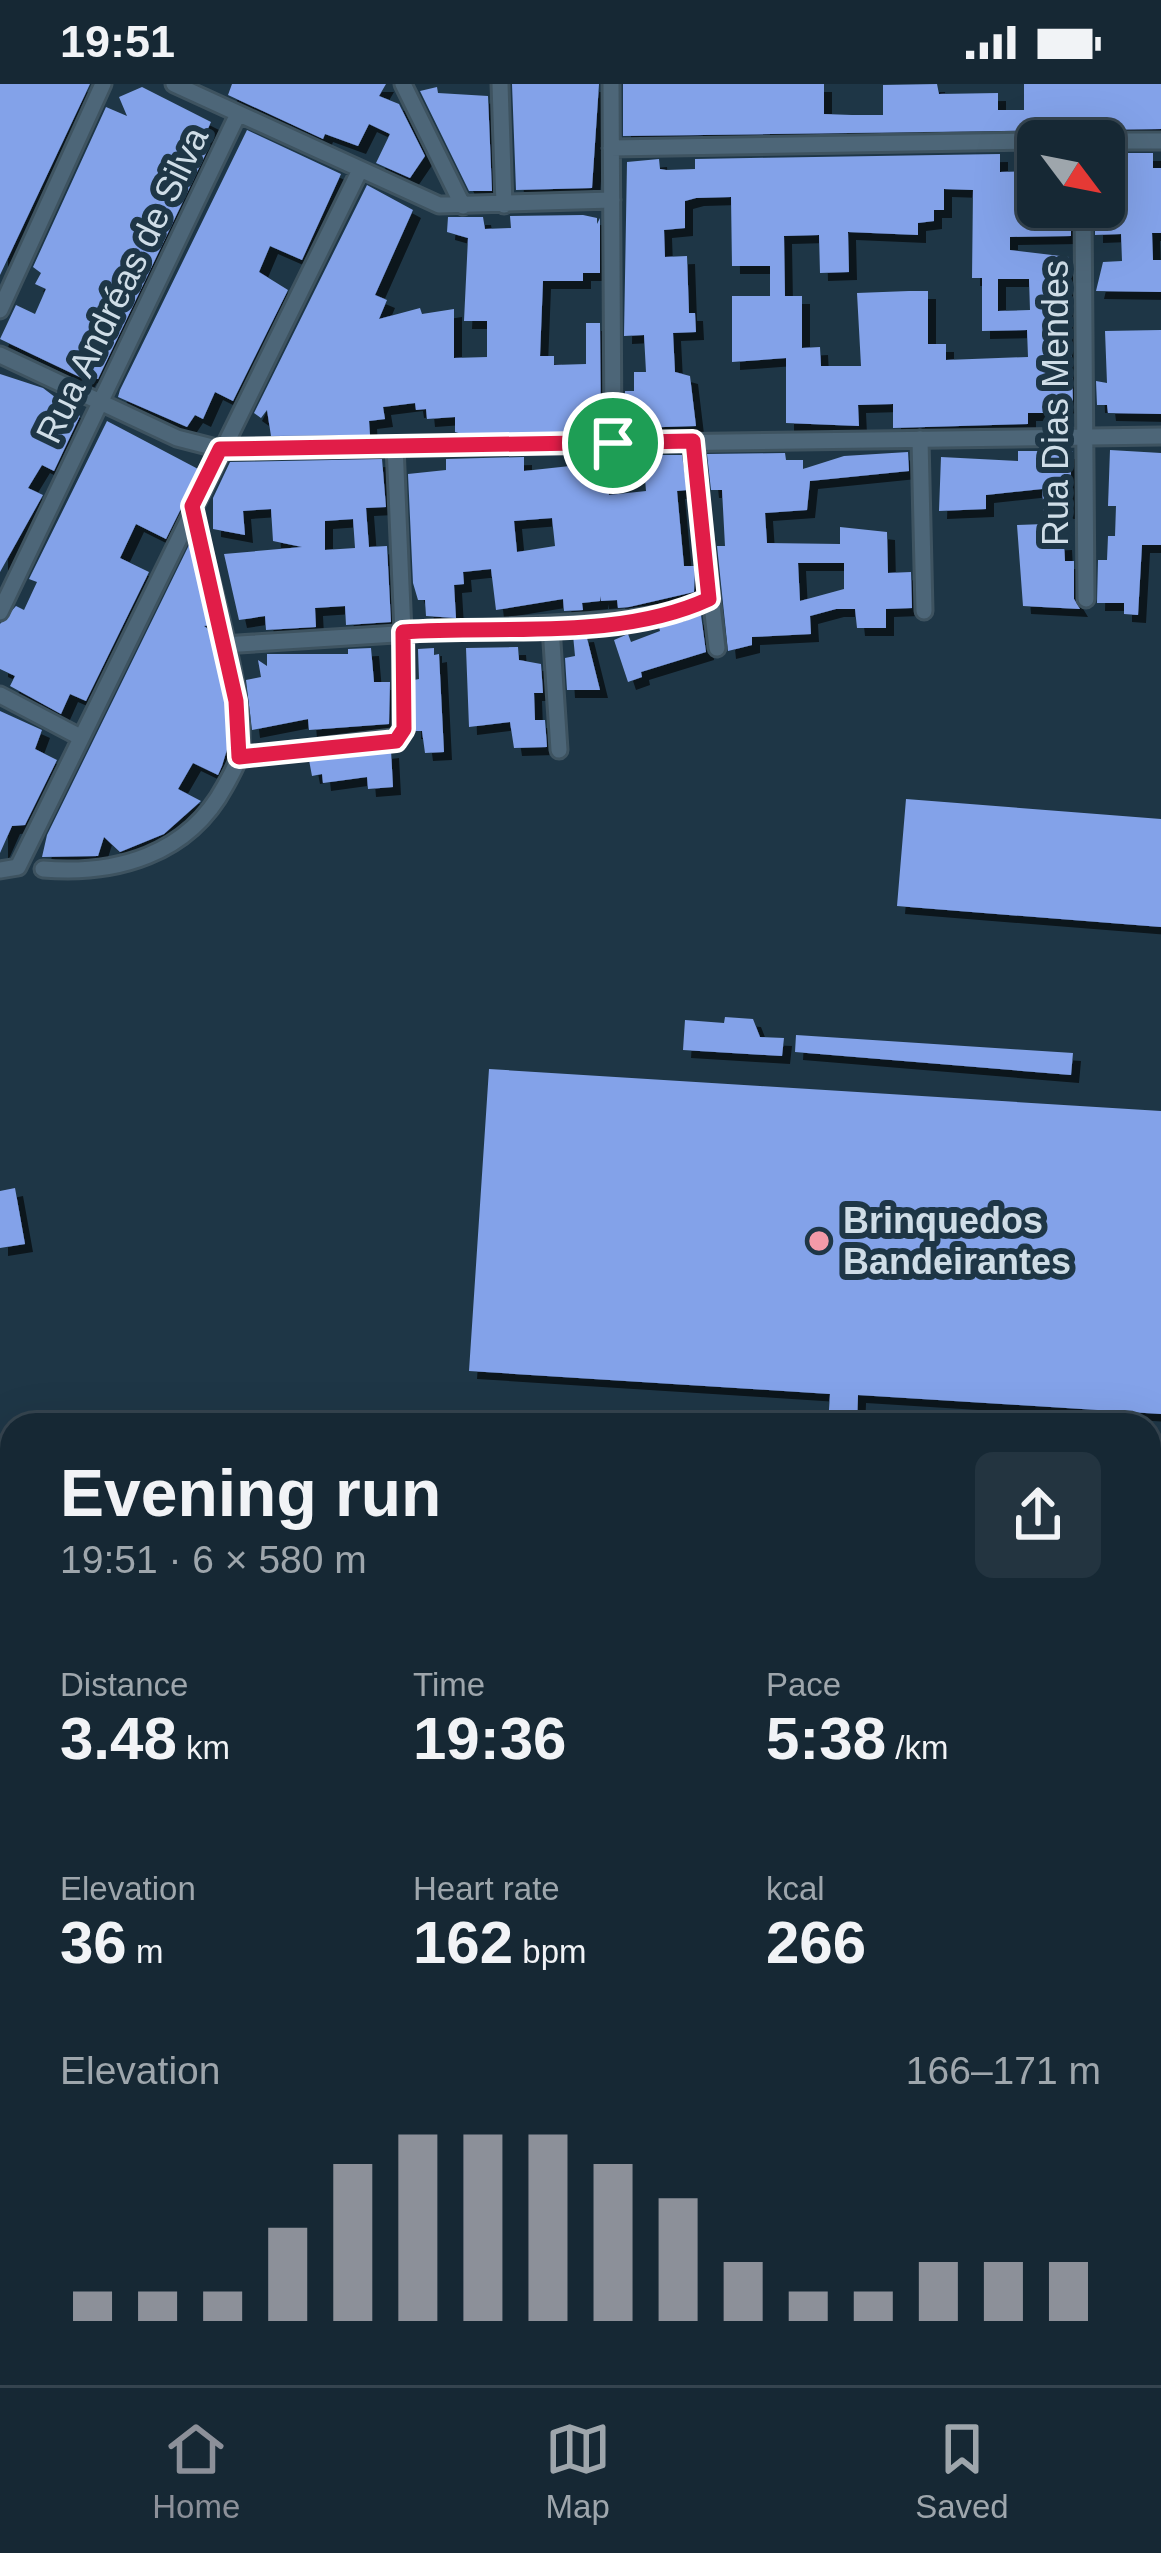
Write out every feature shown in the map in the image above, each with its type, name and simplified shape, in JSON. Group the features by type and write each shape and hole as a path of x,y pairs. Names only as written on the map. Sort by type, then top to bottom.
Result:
{"street":[{"path":"0,310 103,84"},
{"path":"174,84 422,200 463,206 612,200"},
{"path":"404,84 463,206"},
{"path":"500,84 504,205"},
{"path":"611,84 613,443"},
{"name":"Rua Andréas de Silva","path":"0,612 238,114"},
{"path":"611,148 1017,141"},
{"path":"1125,141 1161,141"},
{"path":"9,868 80,737 359,172"},
{"name":"Rua Dias Mendes","path":"1083,228 1086,599"},
{"path":"0,356 177,438 220,449 1161,436"},
{"path":"920,439 924,611"},
{"path":"693,441 717,648"},
{"path":"239,757 396,741 404,729 395,446"},
{"path":"43,869 110,867 172,845 205,818 239,757 241,737 192,506"},
{"path":"223,645 551,627 665,614 709,599"},
{"path":"551,627 559,750"},
{"path":"0,695 80,737"}],"building":[{"path":"0,84 90,84 0,275"},
{"path":"232,84 386,84 379,96 399,104 425,156 410,178 376,163 390,134 369,124 358,146 325,134 323,139 228,95"},
{"path":"512,84 599,84 592,188 516,190"},
{"path":"623,84 824,84 824,114 883,115 883,85 937,84 939,94 998,93 998,110 1024,110 1024,84 1161,84 1161,129 1125,129 1125,120 1017,120 1017,131 623,136"},
{"path":"142,87 211,122 201,144 209,147 98,379 89,375 86,380 0,339 16,305 35,314 46,289 35,284 41,273 33,267 106,107 127,116 119,97"},
{"path":"437,87 438,93 488,96 492,191 469,191 420,91"},
{"path":"247,130 341,174 302,260 270,246 259,272 288,290 233,401 215,392 203,419 195,415 187,427 118,397"},
{"path":"1125,153 1153,153 1153,168 1161,168 1161,233 1152,233 1153,260 1161,260 1161,292 1096,291 1103,262 1122,261 1121,234 1095,235 1095,228 1125,228"},
{"path":"1000,154 1000,172 1017,172 1017,228 1071,228 1071,236 1010,237 1010,250 1069,257 1073,405 1054,406 1055,413 1028,413 1028,424 893,428 893,404 858,405 859,426 786,423 786,358 732,362 732,296 770,296 770,266 732,266 731,197 696,198 685,201 685,228 664,230 665,257 687,256 689,313 695,313 696,332 673,333 675,372 690,376 696,426 633,428 625,415 625,391 634,391 634,372 646,372 644,335 624,336 627,162 659,159 660,169 695,169 695,159","holes":["944,189 973,190 972,278 982,278 982,331 1027,330 1028,357 946,360 946,344 928,344 928,291 857,293 861,366 821,366 820,347 802,348 802,296 785,296 784,236 819,235 820,273 849,272 848,232 918,235 918,223 934,221 934,210 944,210","998,279 1029,279 1030,310 998,311"]},
{"path":"367,185 413,210 375,295 387,300 379,319 420,308 422,314 454,309 454,358 487,357 487,321 464,321 468,238 447,232 448,217 483,217 485,229 511,228 510,216 583,215 597,218 597,224 600,218 600,273 583,273 583,281 543,281 540,356 554,356 554,365 586,364 586,323 600,323 601,432 462,434 455,432 455,417 427,419 426,409 416,410 415,403 383,407 385,419 369,421 370,435 271,436 267,410 261,418 254,413"},
{"path":"1161,330 1161,414 1108,413 1107,405 1097,405 1096,381 1107,383 1105,331"},
{"path":"0,374 43,388 80,416 54,471 42,465 28,488 43,495 0,572"},
{"path":"107,421 200,470 166,539 136,524 120,558 149,572 86,701 70,694 61,714 10,686 15,676 0,669 0,624 16,606 24,610 37,582 29,579"},
{"path":"1110,450 1161,453 1161,545 1142,545 1138,615 1124,614 1124,603 1097,603 1098,560 1107,560 1108,536 1115,536 1116,506 1108,506"},
{"path":"1018,451 1073,451 1067,511 1044,512 1042,489 986,495 986,509 939,511 941,457 1018,461"},
{"path":"908,452 909,471 810,481 807,510 765,513 767,543 840,544 840,527 887,532 888,573 911,572 912,608 886,609 886,628 857,628 855,609 836,609 810,616 811,634 752,637 752,645 728,651 717,546 725,546 722,490 711,490 707,454 785,453 786,460 803,460 803,469 844,456","holes":["798,563 844,563 844,589 800,601"]},
{"path":"643,455 682,455 687,490 677,491 684,566 695,566 694,592 618,608 617,600 601,601 600,596 600,601 582,603 583,610 564,611 563,599 496,610 491,569 463,572 464,584 454,585 456,618 426,616 425,600 418,600 413,583 408,474 446,470 446,459 524,457 524,471 570,466 570,458 606,456 609,495 646,491","holes":["552,518 555,546 517,552 514,521"]},
{"path":"382,459 386,507 366,508 369,547 387,546 391,622 346,625 345,606 315,608 316,627 266,630 265,616 239,620 224,554 302,547 273,541 271,509 243,511 245,535 213,529 213,498 230,462","holes":["353,519 355,548 325,550 325,521"]},
{"path":"1045,524 1046,543 1064,542 1065,561 1074,561 1074,599 1080,609 1023,606 1017,525"},
{"path":"189,545 210,625 204,626 211,631 224,692 229,743 218,775 193,763 178,789 201,801 164,834 120,852 104,837 98,856 42,857 47,835"},
{"path":"701,615 706,652 641,672 642,677 628,682 614,640 628,634 631,642 660,631 659,627"},
{"path":"586,634 600,690 567,690 565,658 575,656 573,635"},
{"path":"518,647 519,660 541,664 543,693 534,693 535,720 545,720 547,747 514,748 510,722 469,727 466,648"},
{"path":"371,648 374,682 390,682 389,724 309,730 308,719 252,730 246,680 261,677 258,660 267,666 267,654 348,654 348,649"},
{"path":"434,648 434,655 439,654 444,752 425,753 422,731 413,731 414,680 419,679 418,649"},
{"path":"0,711 42,730 35,749 57,760 25,825 12,826 0,853"},
{"path":"391,750 393,787 368,789 367,777 323,783 322,774 312,776 309,760"},
{"path":"906,799 1161,819 1161,927 897,906"},
{"path":"725,1017 753,1019 760,1037 784,1038 782,1056 683,1050 685,1020 724,1023"},
{"path":"796,1035 1073,1053 1071,1075 795,1052"},
{"name":"Brinquedos Bandeirantes","path":"489,1069 1161,1111 1161,1413 858,1395 857,1413 829,1413 830,1394 469,1371"},
{"path":"15,1188 25,1244 0,1248 0,1191"}],"place":[{"name":"Brinquedos Bandeirantes","path":"819,1241"}],"route":[{"path":"693,441 709,599 682,611 630,620 403,632 404,729 396,741 239,757 236,701 192,506 220,449 613,443 693,441"}]}
